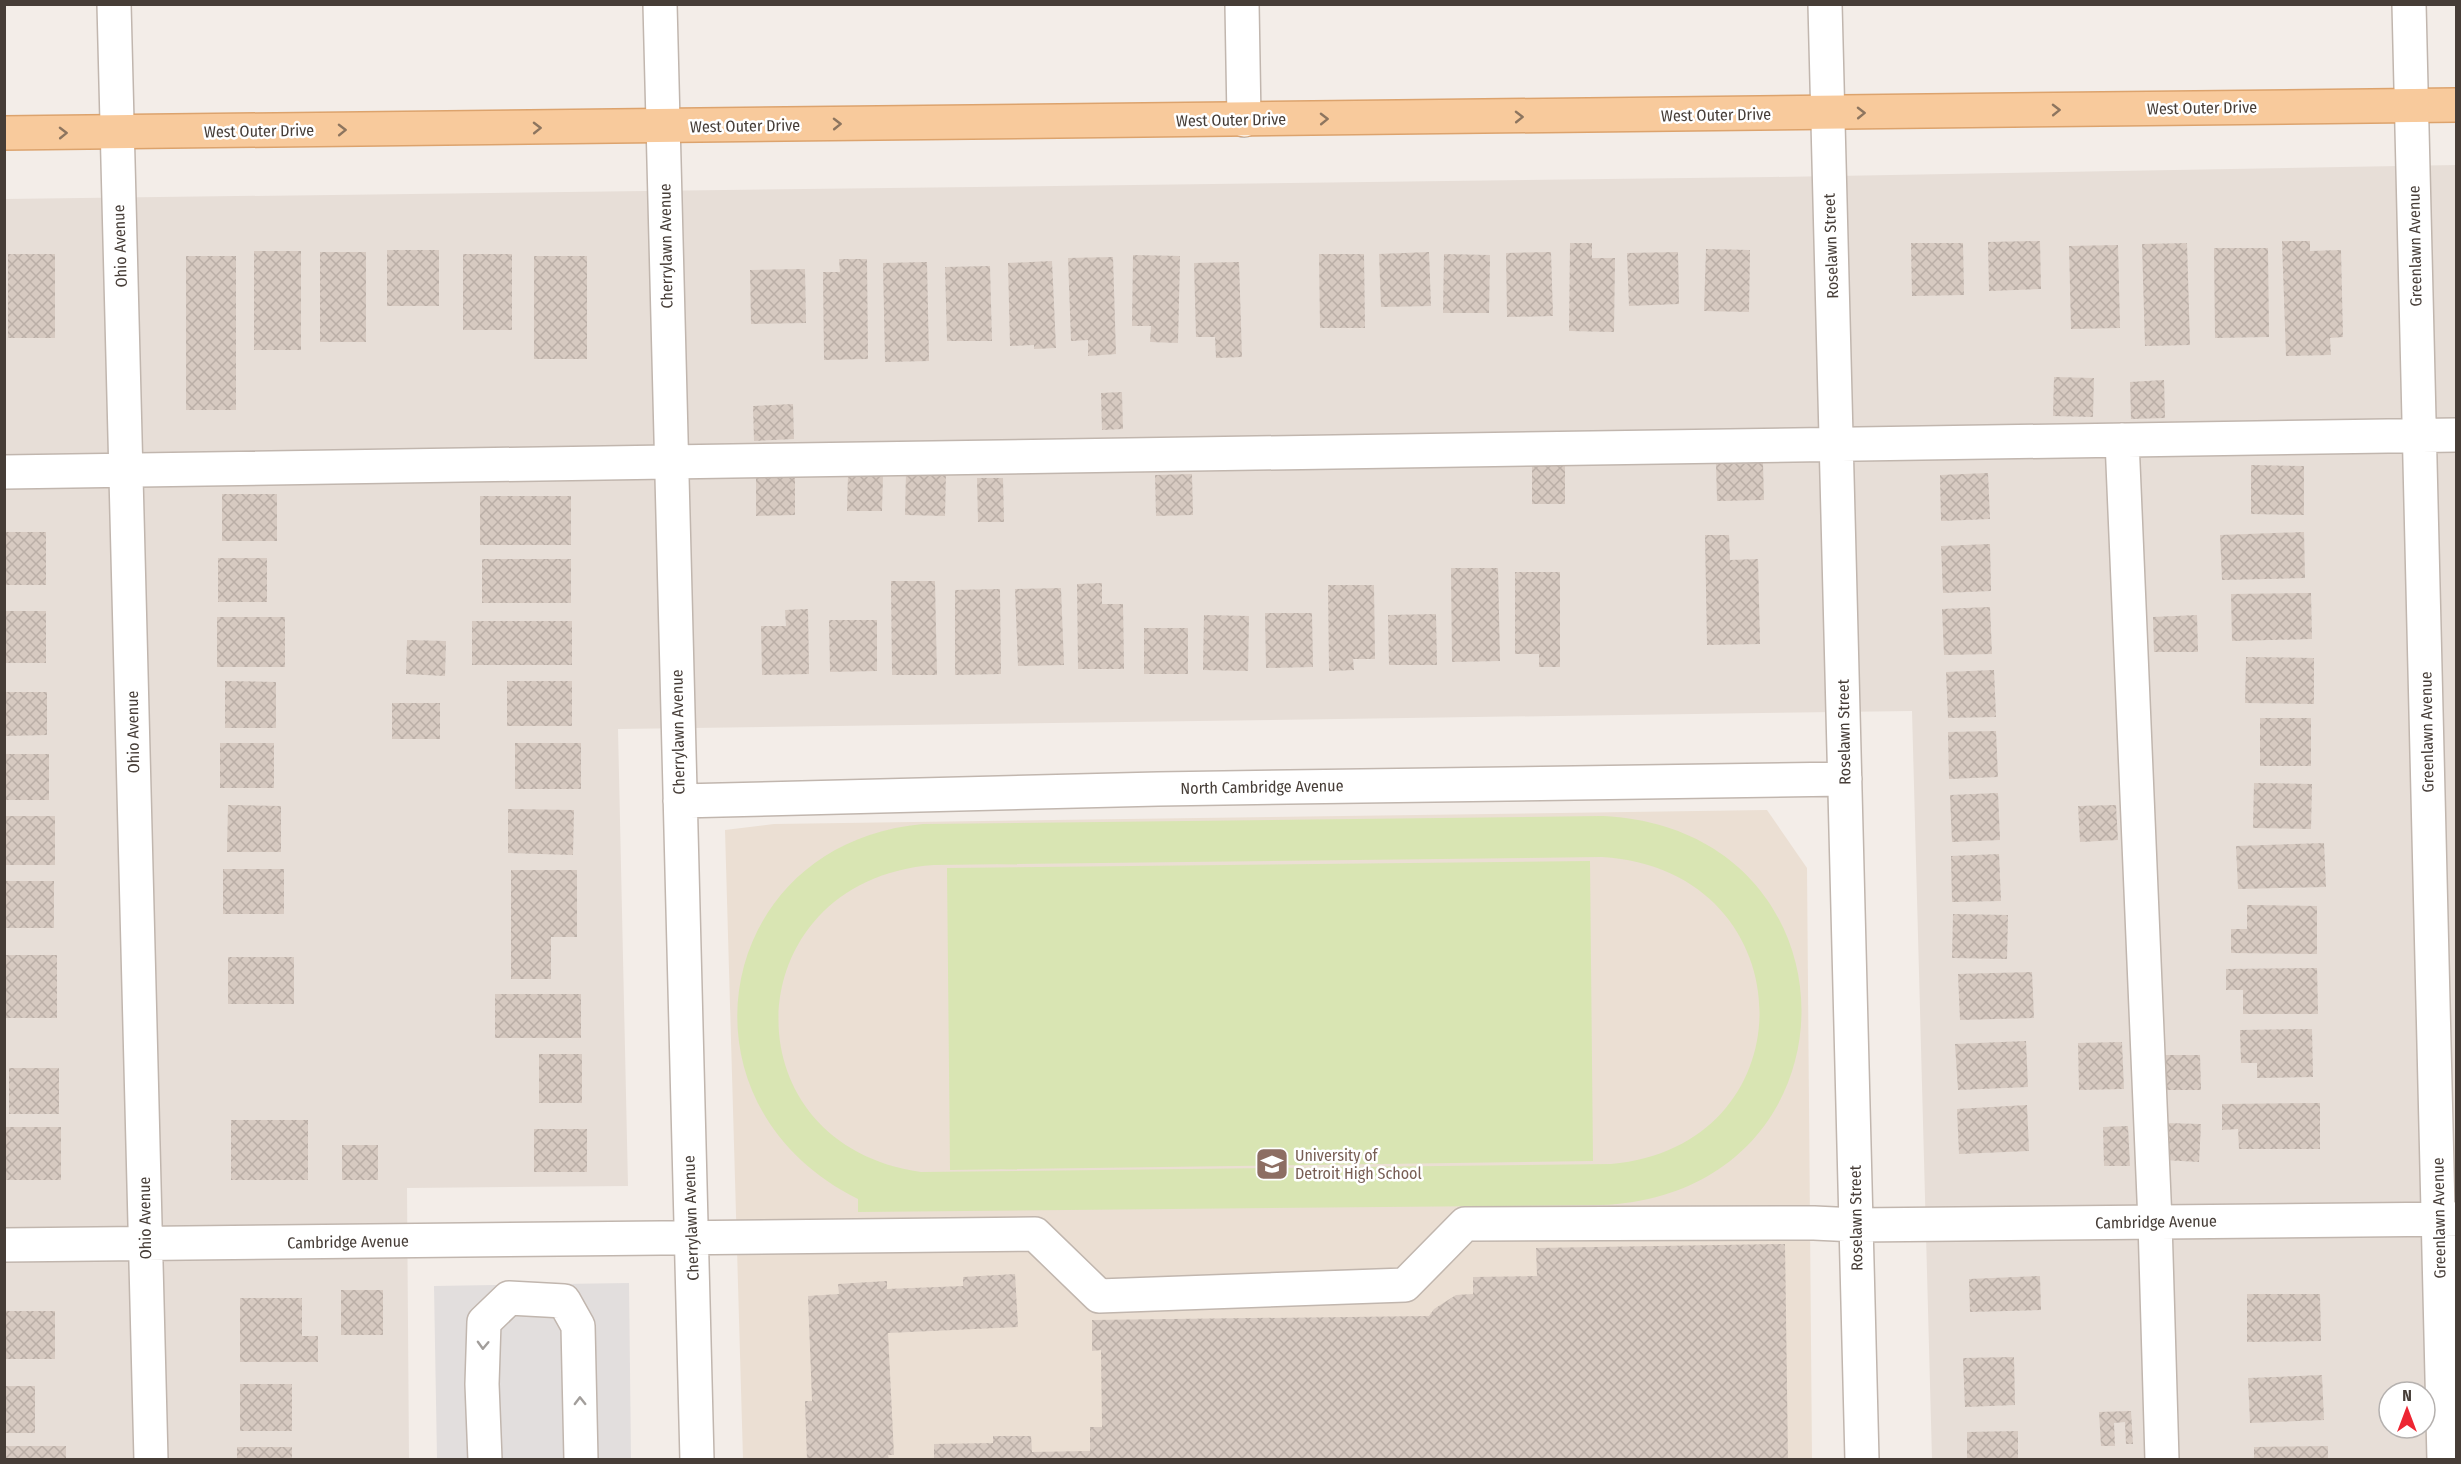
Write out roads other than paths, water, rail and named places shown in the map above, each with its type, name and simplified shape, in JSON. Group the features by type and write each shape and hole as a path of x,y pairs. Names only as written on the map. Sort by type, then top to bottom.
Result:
{"main road":[{"name":"West Outer Drive","path":"4,133 2457,105"}],"street":[{"name":"Ohio Avenue","path":"114,4 151,1460"},
{"name":"Cherrylawn Avenue","path":"660,4 698,1460"},
{"path":"1242,4 1244,120"},
{"name":"Roselawn Street","path":"1825,4 1862,1460"},
{"name":"Greenlawn Avenue","path":"2409,4 2419,435 2448,1219 2444,1460"},
{"path":"4,472 2457,435"},
{"path":"2122,440 2155,1222 2162,1460"},
{"name":"North Cambridge Avenue","path":"680,801 1158,789 1845,779"},
{"name":"Cambridge Avenue","path":"4,1245 1035,1234 1099,1296 1405,1284 1465,1224 1815,1223 1856,1226 2448,1219"},
{"path":"485,1460 482,1384 484,1322 509,1298 564,1301 578,1326 581,1460"}],"place":[{"name":"University of Detroit High School","path":"1272,1164"}]}
